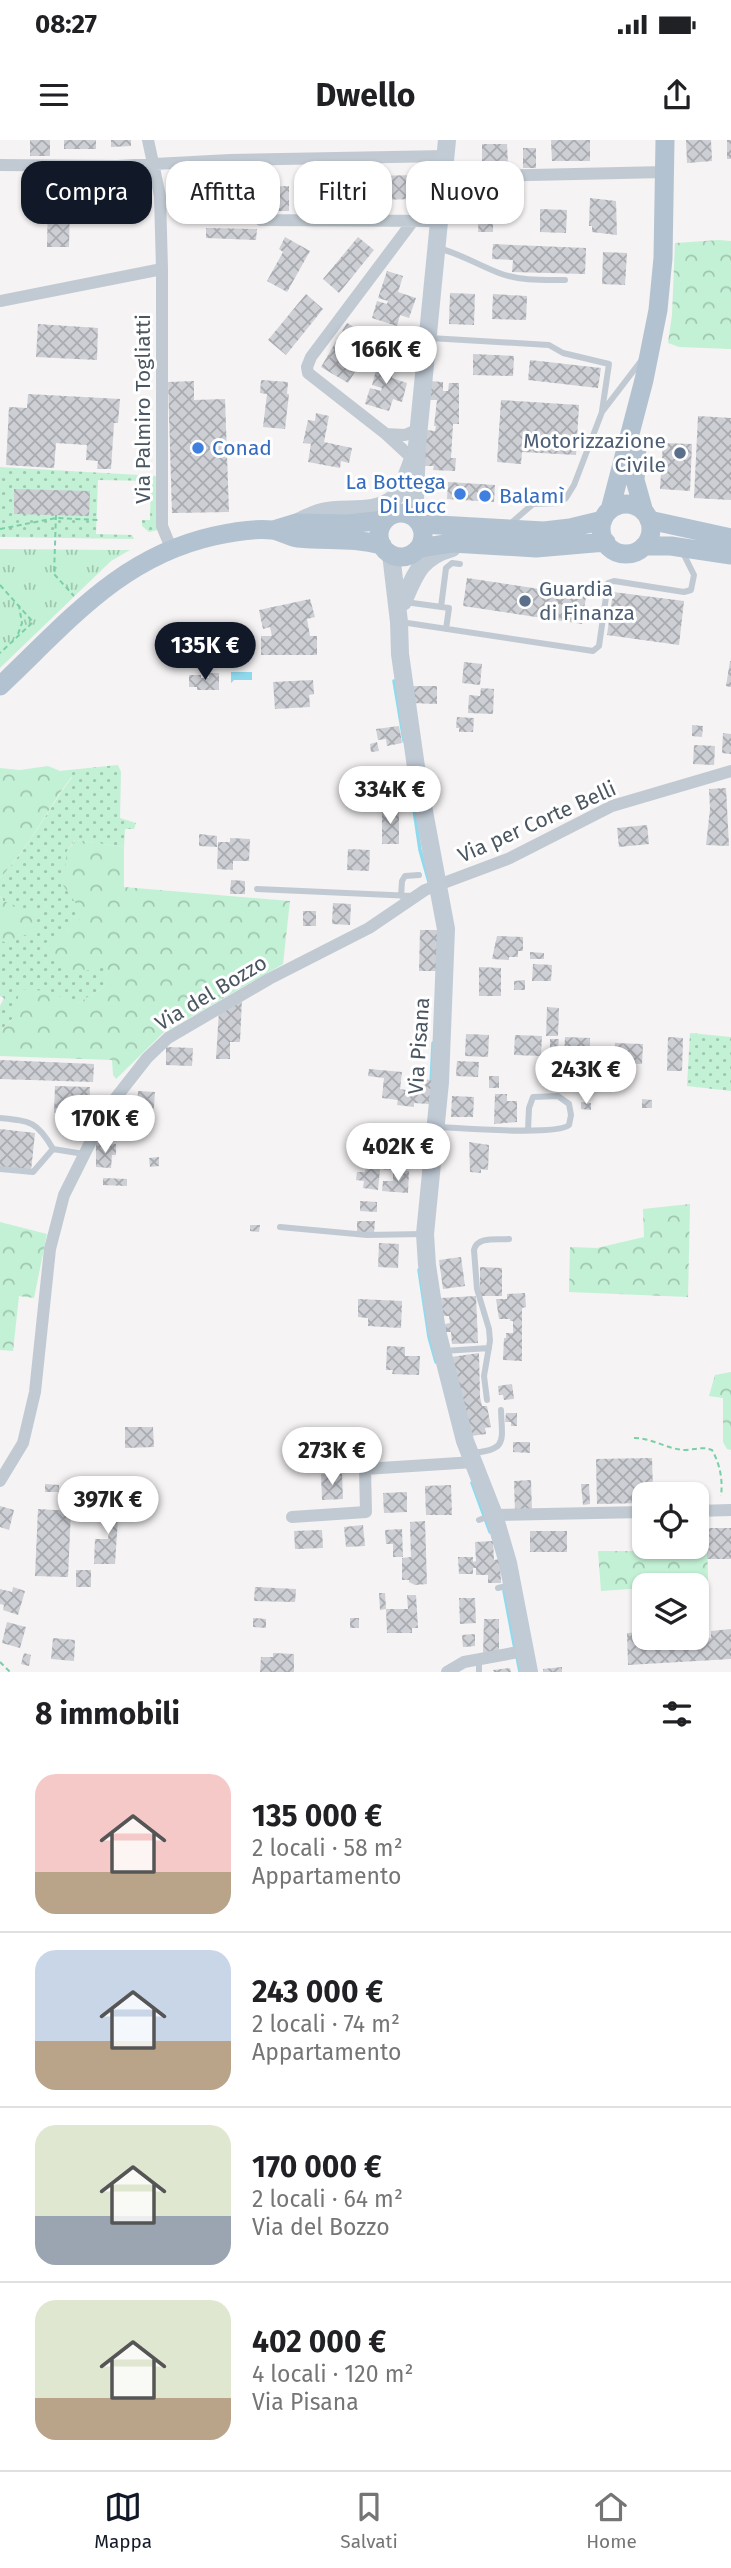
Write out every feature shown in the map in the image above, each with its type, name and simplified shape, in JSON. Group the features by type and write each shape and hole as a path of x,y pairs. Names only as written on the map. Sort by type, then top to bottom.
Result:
{"main road":[{"path":"644,380 635,480 650,534 644,546 635,552 623,554 613,550 602,531 651,348 663,258 665,140"},
{"name":"Via Pisana","path":"399,622 407,576 423,534 415,498 417,445 438,224"},
{"path":"0,685 83,607 128,570 170,548 221,534 273,530 323,512 377,507 394,498 401,488 417,445"},
{"name":"Via Pisana","path":"417,445 407,492 380,533 386,550 399,622 400,654 417,775 428,889 446,929 447,951 436,1127 420,1234 442,1352 506,1586 518,1652 529,1672"},
{"path":"296,523 348,524 409,515 419,522 553,530 607,515 624,504 631,505 647,516 731,538"},
{"path":"273,530 296,538 360,539 400,557 441,543 536,548 606,542"},
{"path":"403,602 418,569 425,561 441,551 468,544"},
{"path":"644,546 731,555"}],"street":[{"name":"Via Palmiro Togliatti","path":"148,140 152,161"},
{"path":"152,163 446,148"},
{"path":"230,160 261,220 406,220"},
{"name":"Via Palmiro Togliatti","path":"152,163 160,196 162,526 170,548"},
{"path":"0,165 21,165"},
{"path":"524,176 665,173"},
{"path":"410,224 306,367 308,373 319,383 386,434 417,445"},
{"path":"0,301 162,269"},
{"path":"386,434 405,435 417,445"},
{"name":"Via per Corte Belli","path":"428,889 510,858 612,806 731,771"},
{"name":"Via del Bozzo","path":"0,1481 23,1443 35,1392 50,1249 64,1195 107,1109 147,1058 168,1038 269,979 369,928 428,889"},
{"path":"292,1517 366,1512 365,1469 472,1457"},
{"path":"709,1510 731,1510"},
{"path":"487,1517 632,1512"},
{"path":"447,1672 464,1662 479,1666 518,1652"}],"lane":[{"path":"436,248 458,253 500,274 524,280 565,280"},
{"path":"428,337 549,345 562,353 609,364 602,412 574,485 566,498 559,503 530,505 506,529"},
{"path":"602,412 651,348"},
{"path":"399,622 597,650 608,583 684,593 691,590 694,575 681,548"},
{"path":"441,607 446,568 449,564 460,564"},
{"path":"403,602 449,608 446,629"},
{"path":"401,896 401,881 404,876 419,874"},
{"path":"257,889 401,896 428,889"},
{"path":"436,1127 528,1130 564,1130 569,1125 571,1115 569,1104 558,1096 533,1097 528,1108 528,1130"},
{"path":"0,1118 29,1121 43,1131 53,1149"},
{"path":"53,1149 84,1154"},
{"path":"0,1169 33,1172 53,1149"},
{"path":"280,1227 367,1234 420,1234"},
{"path":"487,1400 484,1376 489,1329 477,1289 474,1250 479,1241 509,1239"},
{"path":"442,1352 489,1348"},
{"path":"472,1457 492,1451 502,1441 501,1410"}],"path":[{"path":"0,529 56,517 98,520"},
{"path":"56,517 54,574 83,607"},
{"path":"0,585 33,622 0,653"},
{"path":"16,638 22,623 18,605"},
{"path":"634,1438 645,1438 683,1450 705,1447 712,1450 719,1462 722,1482 722,1494 716,1510"},
{"path":"0,1662 10,1672"}],"green space":[{"path":"731,241 731,349 679,347 668,343 675,243"},
{"path":"0,467 156,476 158,530 149,532 142,526 142,520 150,520 151,481 98,480 96,534 132,535 134,539 0,537"},
{"path":"0,549 130,550 111,561 0,668"},
{"path":"118,765 121,772 120,818 136,823 134,829 125,829 124,847 75,840 67,851 85,915 65,934 108,966 105,986 77,1004 13,1018 0,1031 0,1006 4,998 0,996 0,941 9,942 0,895 0,878 29,841 72,777 59,771"},
{"path":"48,766 72,776 29,841 0,878 0,768 20,770"},
{"path":"76,840 124,847 124,887 290,901 283,964 163,1033 116,1079 113,1075 112,1060 0,1056 0,1031 13,1018 20,989 48,991 77,1004 105,986 107,966 72,974 43,944 65,934 84,915 63,885 67,851"},
{"path":"0,895 3,901 38,914 32,932 9,942 0,941"},
{"path":"690,1033 731,1037 731,1091 687,1086"},
{"path":"690,1204 688,1297 569,1292 570,1247 597,1248 644,1237 643,1209"},
{"path":"0,1222 47,1234 34,1298 19,1296 13,1351 0,1350"},
{"path":"731,1372 731,1450 727,1449 723,1442 723,1398 709,1396 715,1375"},
{"path":"598,1551 632,1551 632,1559 708,1559 708,1573 632,1573 632,1589 601,1591"}],"water":[{"path":"231,672 252,672 252,680 234,680 231,683"}],"building":[{"path":"30,140 50,140 50,156 30,156"},
{"path":"64,140 96,140 96,149 64,149"},
{"path":"111,140 131,140 131,146 111,147"},
{"path":"551,140 590,140 590,161 552,161"},
{"path":"686,140 711,140 712,161 687,163"},
{"path":"727,140 731,140 731,159 727,159"},
{"path":"482,144 507,144 508,161 482,161"},
{"path":"523,148 536,148 536,168 524,168"},
{"path":"406,175 406,199 392,200 392,176"},
{"path":"280,186 289,186 289,211 280,211"},
{"path":"590,198 616,201 617,235 592,232 592,226 589,226"},
{"path":"540,209 567,210 566,233 540,232"},
{"path":"48,224 70,224 69,247 47,247"},
{"path":"478,224 493,224 493,232 478,232"},
{"path":"206,228 257,229 256,240 206,238"},
{"path":"285,237 310,251 287,292 267,281 283,252 279,249"},
{"path":"358,237 374,250 339,293 323,279"},
{"path":"493,244 586,248 585,274 512,272 513,260 492,259"},
{"path":"603,252 627,253 625,285 602,284"},
{"path":"387,271 403,276 398,292 416,298 409,318 400,315 397,326 372,318 377,301 387,304 388,301 378,298"},
{"path":"450,293 475,294 474,325 449,324"},
{"path":"306,294 323,309 286,355 268,340"},
{"path":"493,294 527,296 526,320 492,319"},
{"path":"347,323 367,335 350,363 358,367 348,383 321,367"},
{"path":"38,324 98,328 97,360 36,357"},
{"path":"473,354 514,356 513,376 473,375"},
{"path":"380,356 396,361 392,378 407,383 402,402 393,399 389,411 365,404 370,388 381,391 382,388 372,385"},
{"path":"530,360 601,368 598,388 528,380"},
{"path":"261,380 288,382 285,429 263,427 267,394 260,393"},
{"name":"Conad","path":"194,381 194,400 225,399 229,512 172,513 168,382"},
{"path":"428,381 443,382 443,391 448,391 449,383 459,383 459,424 453,424 451,458 456,458 455,471 433,470 434,466 424,466 426,430 435,431 436,426 437,400 427,400"},
{"path":"28,394 120,399 118,423 114,423 111,469 97,469 98,461 86,460 87,445 56,443 54,468 6,465 9,407 27,408"},
{"path":"501,400 579,405 576,455 522,452 521,464 497,462"},
{"path":"316,413 329,416 324,442 352,448 349,463 341,461 340,468 308,462 311,444 303,443 308,420 315,421"},
{"path":"698,416 731,418 731,500 694,498"},
{"path":"663,443 692,444 690,491 660,489"},
{"path":"448,482 495,485 494,502 447,499"},
{"path":"14,489 90,491 89,516 14,514"},
{"name":"Guardia di Finanza","path":"467,578 586,596 582,624 463,606"},
{"path":"613,592 684,601 679,645 607,635"},
{"path":"310,599 315,617 307,619 310,636 317,636 317,655 261,655 261,636 272,636 270,627 263,629 259,610"},
{"path":"731,661 731,687 726,686"},
{"path":"464,662 482,664 480,685 462,683"},
{"path":"209,673 219,673 219,690 197,690 197,687 189,687 189,675 209,678"},
{"path":"313,680 314,694 309,695 310,707 275,709 273,682"},
{"path":"411,686 437,686 437,704 411,703"},
{"path":"481,688 494,689 493,714 468,713 469,695 480,696"},
{"path":"457,717 474,718 473,732 459,732 459,728 456,728"},
{"path":"692,725 703,726 702,737 692,736"},
{"path":"399,726 402,743 387,746 386,739 378,740 376,729"},
{"path":"723,733 731,734 731,754 722,753"},
{"path":"377,742 379,751 371,752 370,744"},
{"path":"694,745 715,746 714,765 693,764"},
{"path":"726,788 729,846 706,845 709,789"},
{"path":"382,809 399,809 399,844 382,844"},
{"path":"647,825 649,844 619,847 617,828"},
{"path":"199,834 217,836 217,847 199,846"},
{"path":"230,838 250,839 249,861 233,861 233,870 217,869 218,842 230,842"},
{"path":"348,849 370,850 369,871 347,870"},
{"path":"231,880 245,881 245,894 230,894"},
{"path":"333,903 351,904 350,925 332,924"},
{"path":"303,911 316,911 316,926 303,926"},
{"path":"420,930 439,930 438,971 419,971"},
{"path":"497,936 523,937 523,951 518,951 518,957 509,957 509,960 492,959"},
{"path":"530,952 544,953 544,959 530,959"},
{"path":"533,964 552,965 551,981 532,981"},
{"path":"479,967 501,968 501,996 479,996"},
{"path":"525,980 525,990 514,990 514,981"},
{"path":"242,999 240,1042 230,1042 230,1059 216,1059 219,1010"},
{"path":"547,1007 559,1008 558,1036 546,1036"},
{"path":"466,1034 489,1035 488,1057 465,1056"},
{"path":"515,1035 542,1036 541,1056 514,1055"},
{"path":"565,1037 590,1038 594,1055 564,1057"},
{"path":"668,1037 683,1038 682,1071 667,1071"},
{"path":"550,1039 559,1039 558,1048 550,1048"},
{"path":"615,1043 643,1044 642,1064 614,1063"},
{"path":"166,1047 193,1048 192,1066 166,1065"},
{"path":"0,1060 94,1064 93,1082 0,1079"},
{"path":"457,1061 479,1062 478,1077 456,1076"},
{"path":"369,1069 402,1072 400,1089 413,1091 415,1078 432,1080 429,1104 414,1103 414,1107 397,1105 398,1100 382,1098 384,1078 368,1076"},
{"path":"489,1076 499,1076 499,1088 489,1088"},
{"path":"561,1079 577,1080 577,1088 560,1088"},
{"path":"55,1086 90,1087 89,1114 54,1113"},
{"path":"138,1091 155,1092 153,1120 137,1119"},
{"path":"495,1094 507,1094 507,1101 517,1101 517,1122 494,1124"},
{"path":"452,1096 474,1097 473,1117 451,1117"},
{"path":"642,1099 652,1100 652,1108 642,1108"},
{"path":"581,1102 591,1103 591,1110 581,1109"},
{"path":"386,1124 413,1126 412,1141 394,1139 392,1170 380,1169 378,1190 363,1188 364,1181 356,1180 357,1172 365,1172 366,1164 380,1166 382,1134 386,1134"},
{"path":"0,1129 35,1133 31,1171 0,1168"},
{"path":"469,1142 489,1145 488,1170 481,1169 481,1173 470,1172"},
{"path":"96,1143 116,1144 116,1155 112,1155 111,1168 96,1167"},
{"path":"159,1157 159,1166 150,1167 149,1158"},
{"path":"393,1170 409,1171 408,1193 382,1191 383,1181 393,1181"},
{"path":"103,1178 127,1179 127,1186 103,1185"},
{"path":"360,1201 377,1202 377,1212 360,1211"},
{"path":"357,1221 375,1221 374,1233 357,1232"},
{"path":"250,1225 260,1225 259,1232 250,1231"},
{"path":"379,1243 399,1244 398,1268 378,1267"},
{"path":"461,1257 465,1286 443,1289 439,1260"},
{"path":"480,1267 502,1268 502,1296 480,1296"},
{"path":"525,1293 526,1307 522,1308 522,1361 503,1360 504,1338 506,1333 513,1333 513,1321 499,1319 496,1299 507,1299 507,1294"},
{"path":"476,1296 478,1343 452,1344 451,1332 446,1332 445,1324 450,1323 449,1316 443,1316 441,1298"},
{"path":"358,1299 402,1301 401,1328 368,1326 368,1318 358,1317"},
{"path":"387,1346 405,1347 405,1356 420,1356 419,1375 392,1374 393,1370 386,1370"},
{"path":"479,1353 480,1397 482,1406 487,1406 491,1427 485,1428 486,1434 471,1436 451,1357"},
{"path":"512,1384 514,1399 504,1400 503,1395 499,1395 498,1386"},
{"path":"506,1413 517,1413 517,1426 505,1422"},
{"path":"125,1427 153,1427 154,1447 125,1448"},
{"path":"513,1442 530,1442 530,1453 513,1452"},
{"path":"652,1458 653,1482 632,1482 632,1503 597,1504 596,1459"},
{"path":"321,1474 342,1474 343,1499 322,1500"},
{"path":"531,1480 532,1512 515,1512 514,1481"},
{"path":"45,1484 59,1485 59,1492 45,1492"},
{"path":"581,1484 589,1484 590,1504 583,1505"},
{"path":"451,1485 452,1515 426,1515 425,1486"},
{"path":"407,1492 407,1512 384,1513 383,1493"},
{"path":"105,1501 119,1502 115,1564 94,1564 95,1539 108,1539 109,1526 103,1526"},
{"path":"0,1506 14,1510 9,1530 0,1527"},
{"path":"38,1509 71,1511 68,1577 35,1576"},
{"path":"425,1521 427,1584 415,1585 409,1580 402,1580 402,1558 411,1557 410,1522"},
{"path":"363,1525 365,1546 346,1547 344,1527"},
{"path":"709,1528 731,1528 731,1559 709,1559"},
{"path":"402,1529 403,1557 393,1557 393,1544 386,1544 385,1530"},
{"path":"322,1530 323,1548 295,1549 294,1531"},
{"path":"530,1531 567,1531 567,1552 530,1552"},
{"path":"493,1541 494,1560 500,1559 501,1583 488,1583 488,1575 476,1575 476,1568 473,1568 473,1574 459,1574 458,1557 473,1557 473,1562 476,1561 475,1542"},
{"path":"76,1570 91,1570 91,1587 76,1587"},
{"path":"13,1587 25,1591 18,1615 3,1610 4,1605 0,1604 0,1589 12,1592"},
{"path":"255,1587 296,1589 295,1602 254,1601"},
{"path":"379,1593 385,1593 386,1609 380,1610"},
{"path":"407,1595 416,1595 418,1628 412,1628 412,1633 387,1633 386,1609 408,1609"},
{"path":"459,1598 475,1598 476,1623 460,1624"},
{"path":"253,1618 266,1619 266,1628 253,1627"},
{"path":"350,1618 359,1618 359,1628 350,1628"},
{"path":"484,1619 499,1619 499,1653 483,1653"},
{"path":"7,1622 26,1627 20,1648 2,1643"},
{"path":"731,1629 731,1659 628,1665 627,1633 632,1633 632,1650 709,1650 711,1631"},
{"path":"475,1634 475,1646 463,1647 462,1635"},
{"path":"53,1638 75,1640 74,1661 51,1659"},
{"path":"24,1653 31,1655 29,1666 21,1664"},
{"path":"273,1653 294,1654 294,1672 260,1672 261,1657 273,1657"},
{"path":"562,1667 562,1672 543,1672 543,1669"},
{"path":"510,1668 511,1672 493,1670"}],"waterway":[{"path":"394,681 404,741"},
{"path":"409,776 420,850 429,882"},
{"path":"431,1084 433,1043"},
{"path":"419,1270 429,1337 436,1362"},
{"path":"472,1483 490,1532"},
{"path":"504,1591 515,1649"},
{"path":"517,1657 520,1672"}],"place":[{"name":"Conad","path":"198,448"},
{"name":"Motorizzazione Civile","path":"680,453"},
{"name":"La Bottega Di Lucc","path":"460,494"},
{"name":"Balamì","path":"485,496"},
{"name":"Guardia di Finanza","path":"525,601"}]}
